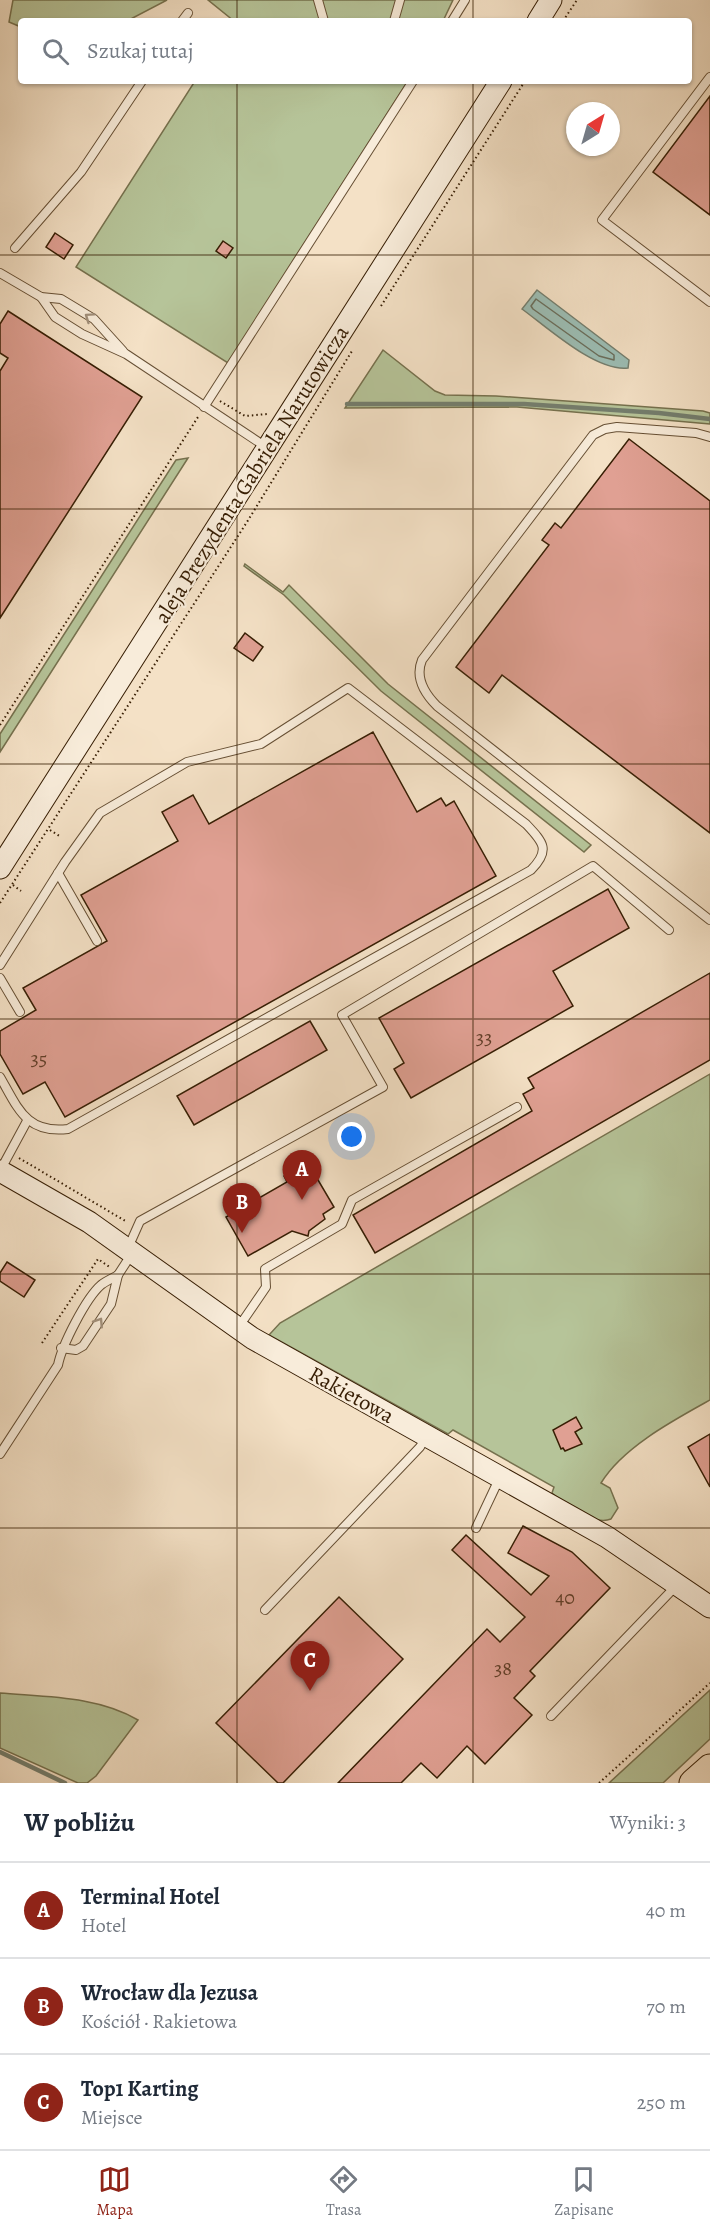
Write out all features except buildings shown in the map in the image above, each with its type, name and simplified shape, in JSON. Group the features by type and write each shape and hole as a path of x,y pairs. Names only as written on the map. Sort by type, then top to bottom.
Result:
{"highway":[{"path":"693,1783 710,1768"}],"street":[{"path":"540,18 551,0"},
{"name":"aleja Prezydenta Gabriela Narutowicza","path":"6,878 266,447 499,84"},
{"name":"Rakietowa","path":"3,1165 130,1251 237,1329 636,1554 710,1607"}],"lane":[{"path":"318,0 323,18"},
{"path":"395,18 400,0"},
{"path":"454,18 465,0"},
{"path":"184,18 188,13"},
{"path":"710,77 602,220 710,302"},
{"path":"15,248 81,172 140,84"},
{"path":"204,407 411,84"},
{"path":"0,273 41,297 61,299 94,319 126,354"},
{"path":"41,297 55,317 82,334 126,354 266,447"},
{"path":"710,437 696,433 617,427 593,435 422,660 419,672 421,685 437,706 710,920"},
{"path":"0,965 58,873 100,813 187,762 261,744 348,688 526,824 540,838 543,848 540,861 531,870 78,1124 58,1130 45,1129 27,1121 0,1077"},
{"path":"62,1348 76,1350 83,1346 115,1295 119,1274 130,1251 135,1227 140,1221 383,1087 342,1015 593,866 669,930"},
{"path":"58,873 98,941"},
{"path":"0,978 20,1012"},
{"path":"237,1329 266,1287 265,1269 342,1224 352,1200 517,1107"},
{"path":"3,1165 27,1121"},
{"path":"0,1454 58,1365 62,1348 101,1285 119,1274"},
{"path":"265,1610 420,1447 426,1436"},
{"path":"476,1528 501,1476"},
{"path":"551,1716 668,1598 678,1583"}],"path":[{"path":"565,18 577,0"},
{"path":"375,315 523,84"},
{"path":"0,903 6,878 306,429 356,344"},
{"path":"212,395 245,416 267,414 275,408 306,429"},
{"path":"0,725 204,407"},
{"path":"6,878 21,891"},
{"path":"3,1165 86,1196 135,1227"},
{"path":"42,1343 98,1259 119,1274"},
{"path":"599,1783 710,1683"}],"green space":[{"path":"13,0 167,0 133,18 18,18 18,26 9,22"},
{"path":"208,0 453,0 444,18 230,18"},
{"path":"193,84 406,84 228,363 76,267"},
{"path":"383,350 435,391 445,395 496,396 703,411 710,413 710,424 517,407 345,408"},
{"path":"188,458 0,752 0,734 176,460"},
{"path":"245,564 283,592 289,585 388,684 591,845 584,852 381,691 284,595 244,566"},
{"path":"710,1074 710,1400 650,1436 622,1458 611,1470 601,1483 610,1488 618,1508 611,1519 596,1519 580,1513 552,1493 554,1487 453,1430 448,1434 269,1335 280,1323"},
{"path":"710,1690 710,1739 663,1783 609,1783"},
{"path":"0,1693 89,1702 106,1706 138,1720 96,1776 87,1783 78,1783 0,1748"}],"water":[{"path":"537,290 629,360 628,368 615,367 587,356 522,309"}],"waterway":[{"path":"347,404 524,404 659,413 710,419"},
{"path":"0,1752 65,1783"}],"place":[{"name":"Terminal Hotel","path":"302,1200"},
{"name":"Wrocław dla Jezusa","path":"242,1233"},
{"name":"Top1 Karting","path":"310,1691"}]}
